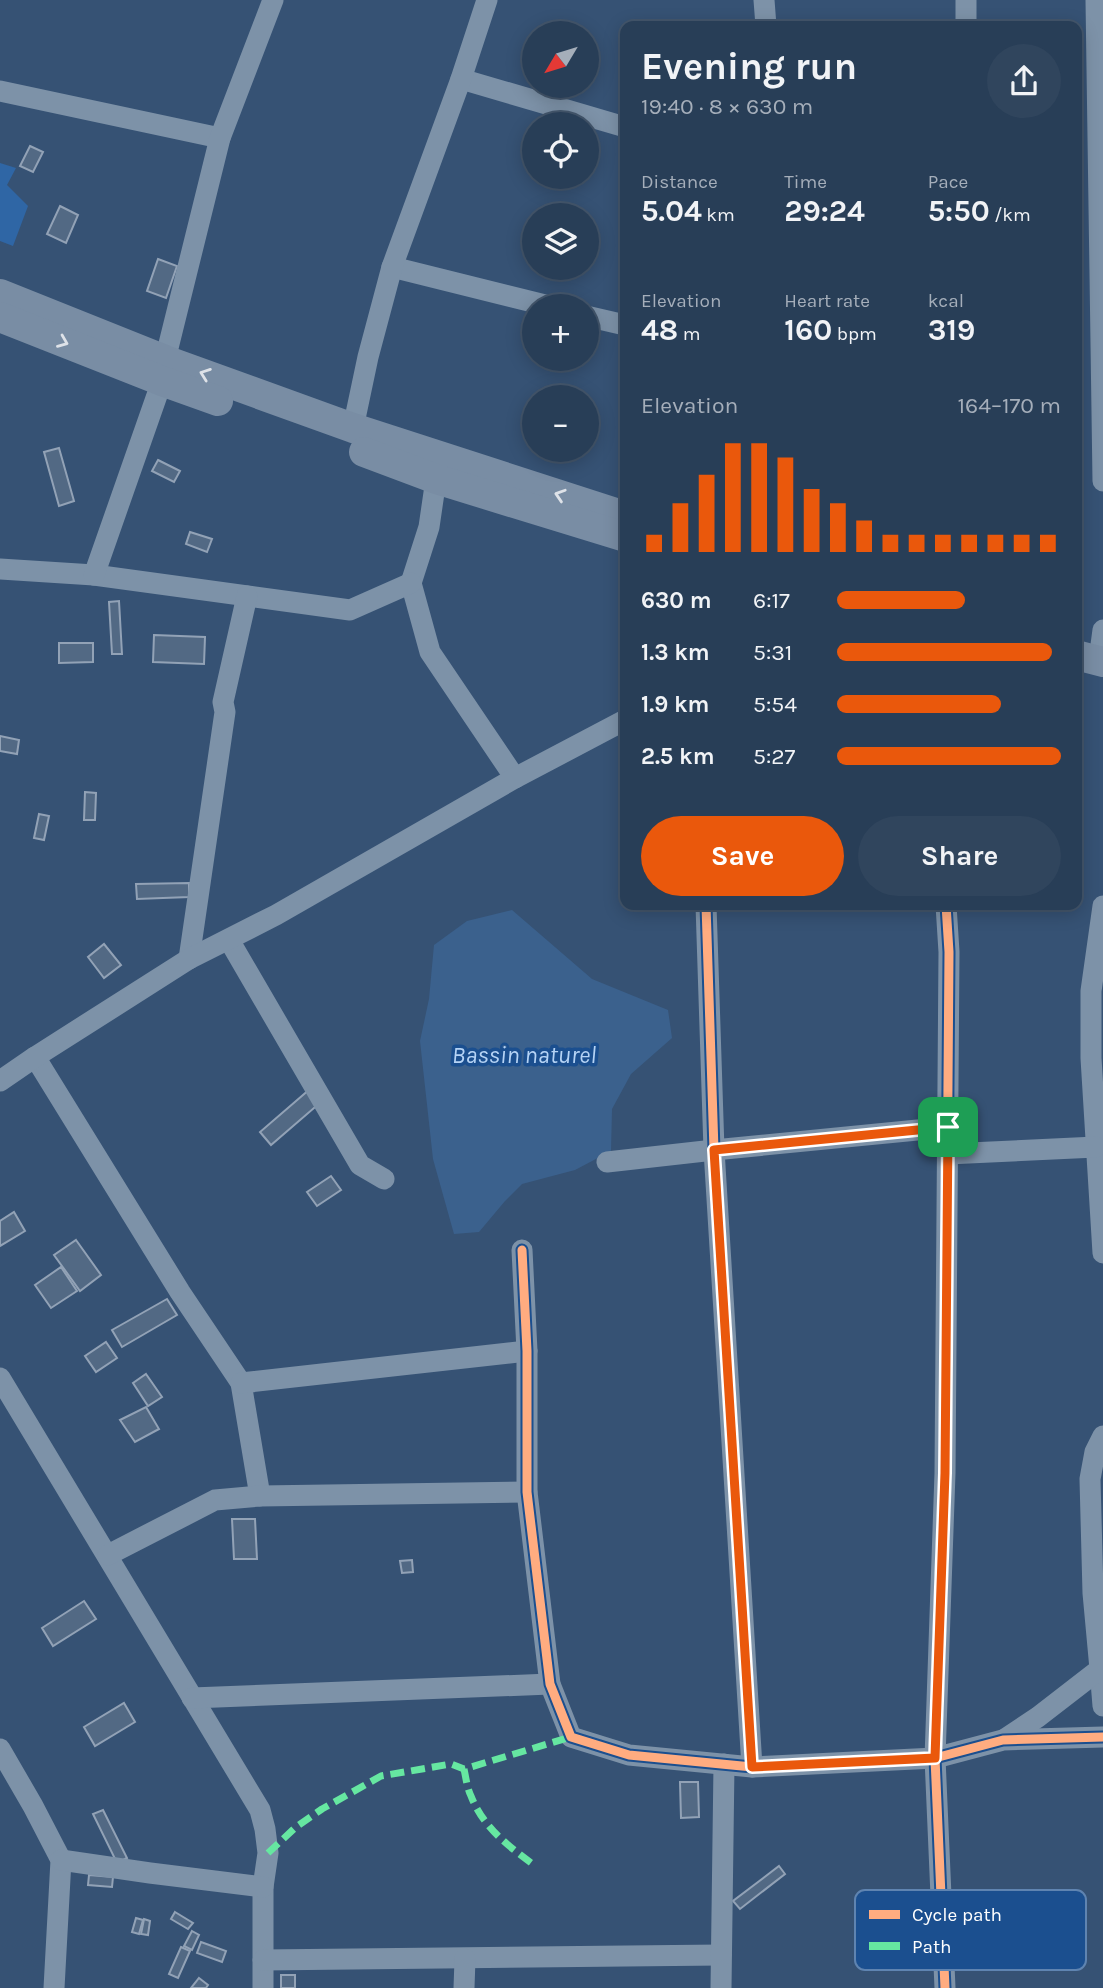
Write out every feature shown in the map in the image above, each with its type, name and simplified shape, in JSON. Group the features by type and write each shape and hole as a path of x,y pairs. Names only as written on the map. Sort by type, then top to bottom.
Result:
{"main road":[{"path":"0,294 163,370 436,479 620,535"},
{"path":"0,317 620,514"}],"street":[{"path":"94,575 163,370 220,138 273,0"},
{"path":"353,428 368,357 392,267 461,79 486,0"},
{"path":"764,0 766,21"},
{"path":"966,0 966,21"},
{"path":"1096,0 1103,481"},
{"path":"461,79 620,126"},
{"path":"0,91 220,138"},
{"path":"392,267 522,299"},
{"path":"599,319 620,324"},
{"path":"436,479 429,527 411,583 430,652 514,778"},
{"path":"0,569 94,575 350,610 411,583"},
{"path":"189,959 225,712 223,702 247,596"},
{"path":"0,1081 189,959 276,915 514,778 620,723"},
{"path":"1103,906 1091,1058 1103,1253"},
{"path":"706,910 714,1150 752,1767"},
{"path":"941,1890 935,1758 945,1473 948,1127 946,910"},
{"path":"229,940 360,1164 384,1179"},
{"path":"35,1056 180,1293 241,1383 260,1496"},
{"path":"607,1162 948,1127"},
{"path":"947,1154 1096,1147"},
{"path":"522,1250 527,1352 527,1492 550,1684 571,1737 629,1755 752,1767 935,1758 1003,1740 1103,1737"},
{"path":"241,1383 527,1352"},
{"path":"2,1387 108,1555 260,1810 268,1853 263,1887 263,1988"},
{"path":"1103,1436 1090,1479 1092,1567 1103,1706"},
{"path":"108,1555 215,1500 260,1496 527,1492"},
{"path":"1003,1740 1100,1669"},
{"path":"192,1698 550,1684"},
{"path":"0,1749 61,1860 54,1988"},
{"path":"721,1988 724,1764"},
{"path":"61,1860 263,1887"},
{"path":"263,1960 721,1955"},
{"path":"464,1988 465,1959"},
{"path":"944,1970 945,1988"}],"shaded area":[{"path":"0,163 16,168 7,185 28,206 13,246 0,241"}],"water":[{"name":"Bassin naturel","path":"512,910 592,979 668,1010 672,1038 631,1074 612,1109 611,1151 575,1170 522,1184 479,1232 454,1234 433,1159 420,1041 429,999 434,945 467,921"}],"building":[{"path":"30,146 43,152 33,172 20,166"},
{"path":"60,206 78,215 66,243 47,234"},
{"path":"158,259 177,266 166,298 147,291"},
{"path":"59,448 74,501 59,506 44,452"},
{"path":"158,460 180,471 174,482 152,471"},
{"path":"190,532 212,539 207,552 186,544"},
{"path":"119,601 122,654 112,654 109,602"},
{"path":"154,635 205,637 204,664 153,662"},
{"path":"59,643 93,643 93,662 59,663"},
{"path":"0,736 19,740 17,754 0,751"},
{"path":"85,792 96,793 95,820 84,820"},
{"path":"39,814 49,816 44,840 34,838"},
{"path":"189,883 189,897 137,899 136,884"},
{"path":"104,944 121,965 104,978 88,957"},
{"path":"310,1089 321,1102 271,1145 260,1132"},
{"path":"331,1176 341,1190 317,1206 307,1192"},
{"path":"14,1212 25,1231 0,1246 0,1221"},
{"path":"76,1240 101,1275 80,1291 54,1255"},
{"path":"61,1267 77,1291 51,1308 35,1285"},
{"path":"167,1299 177,1315 122,1347 112,1330"},
{"path":"106,1342 117,1358 96,1372 85,1356"},
{"path":"146,1374 162,1397 148,1406 133,1383"},
{"path":"146,1407 159,1429 135,1442 120,1420"},
{"path":"232,1519 255,1519 257,1559 234,1559"},
{"path":"412,1560 413,1572 402,1573 400,1561"},
{"path":"84,1601 96,1619 53,1646 42,1628"},
{"path":"124,1703 135,1722 95,1746 84,1727"},
{"path":"680,1782 698,1782 699,1817 681,1818"},
{"path":"103,1810 127,1858 117,1863 93,1814"},
{"path":"779,1866 785,1874 740,1909 733,1901"},
{"path":"89,1875 113,1877 112,1887 88,1885"},
{"path":"175,1912 193,1923 188,1929 171,1919"},
{"path":"136,1918 143,1920 139,1934 132,1932"},
{"path":"144,1919 150,1921 148,1935 141,1934"},
{"path":"192,1931 199,1935 192,1950 184,1946"},
{"path":"201,1942 226,1951 222,1962 197,1953"},
{"path":"181,1947 190,1951 178,1978 169,1974"},
{"path":"281,1975 295,1975 295,1988 281,1988"},
{"path":"199,1978 208,1985 206,1988 191,1988"}],"marked path":[{"path":"268,1853 296,1827 322,1809 381,1776 451,1764 464,1769 571,1737"},
{"path":"464,1769 470,1793 482,1817 506,1843 534,1865"}],"cycle path":[{"path":"706,910 714,1150 752,1767"},
{"path":"941,1890 935,1758 945,1473 949,952 946,910"},
{"path":"522,1250 527,1351 527,1492 550,1684 571,1737 629,1755 752,1767 935,1758 1003,1740 1103,1737"},
{"path":"944,1970 945,1988"}],"route":[{"path":"948,1127 945,1473 935,1758 752,1767 714,1150 948,1127"}]}
